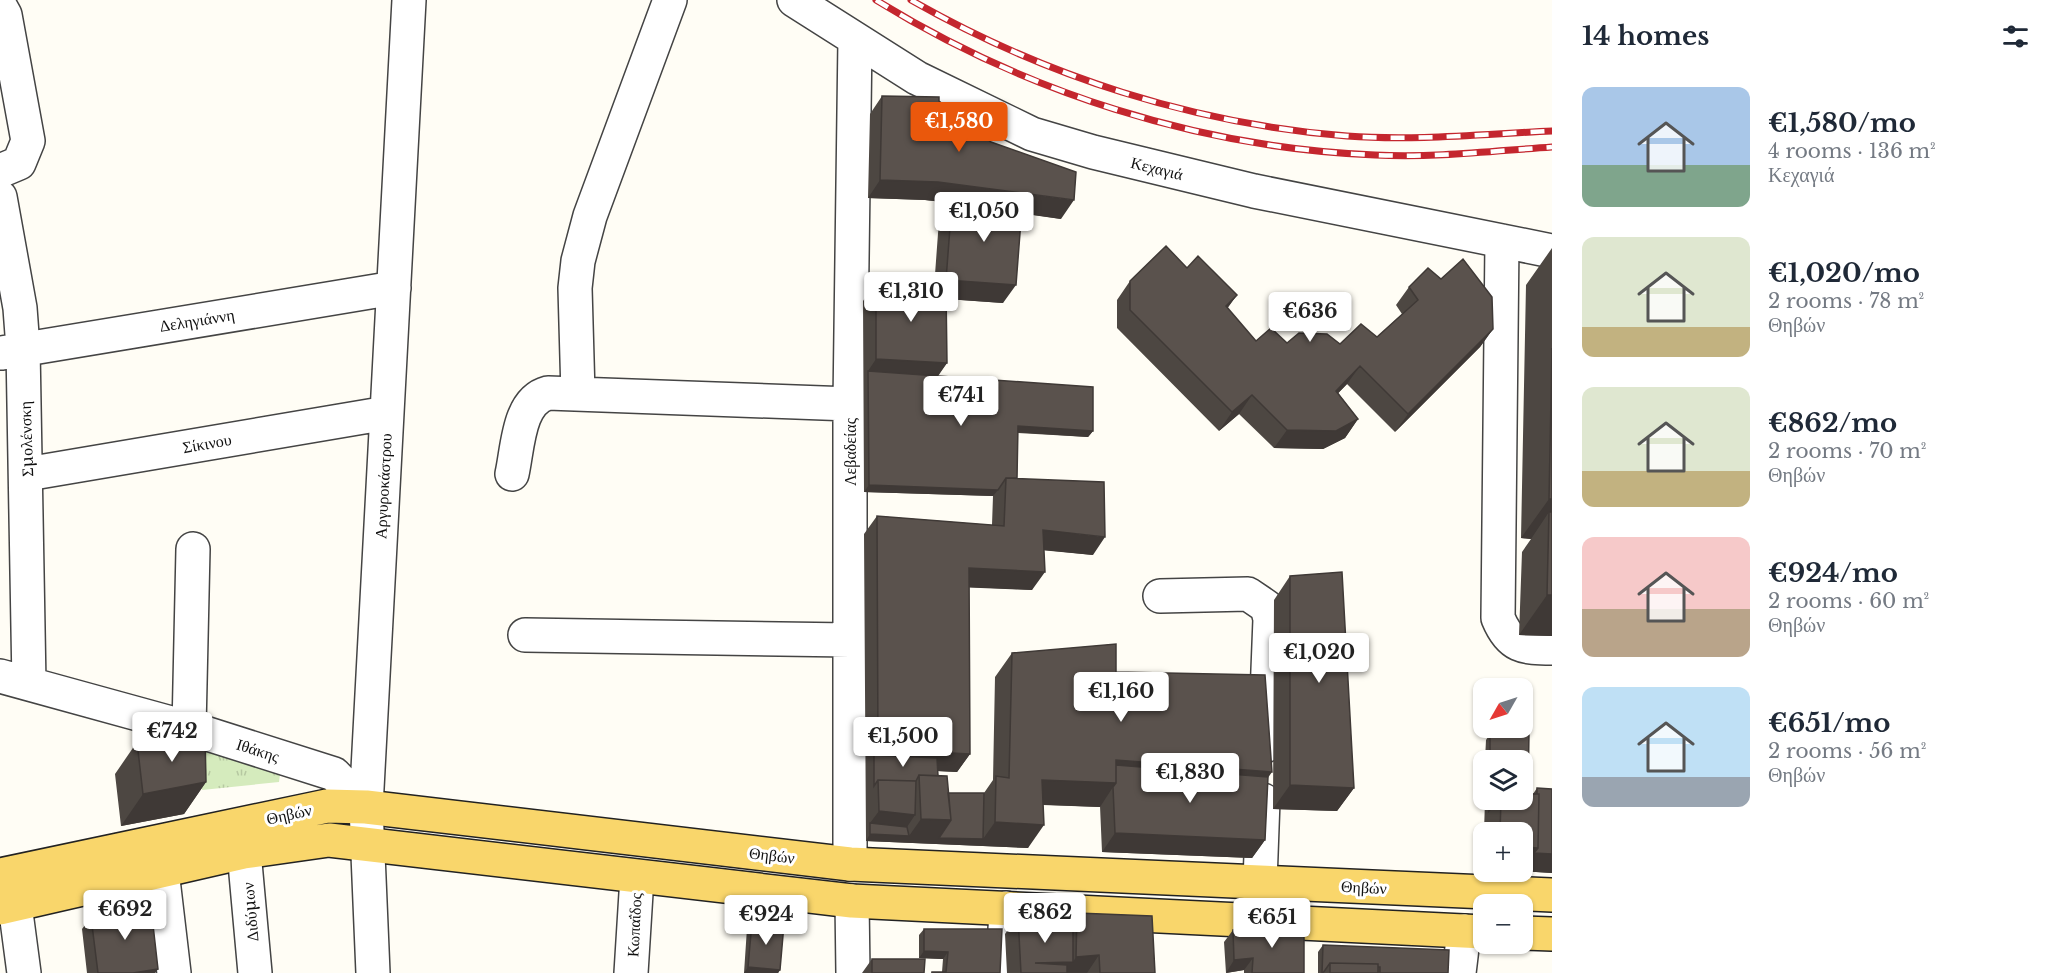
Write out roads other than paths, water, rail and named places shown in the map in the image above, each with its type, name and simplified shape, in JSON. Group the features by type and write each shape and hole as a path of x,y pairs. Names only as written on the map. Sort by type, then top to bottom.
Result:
{"main road":[{"name":"Θηβών","path":"0,875 327,806 366,807 850,864 1552,895"},
{"name":"Θηβών","path":"7,906 244,852 329,840 852,901 1149,915 1302,937 1473,931"},
{"path":"1533,933 1552,934"}],"street":[{"name":"Αργυροκάστρου","path":"373,973 366,807 409,0"},
{"path":"578,394 575,288 578,261 590,216 670,0"},
{"name":"Κεχαγιά","path":"794,0 917,78 1032,134 1093,152 1254,191 1552,251"},
{"path":"0,6 5,15 28,141 19,163 0,171"},
{"name":"Λεβαδείας","path":"850,864 850,404 855,39"},
{"name":"Σμολένσκη","path":"0,197 20,308 11,351 27,474 14,680"},
{"path":"1502,242 1498,618 1504,633 1517,644 1552,648"},
{"name":"Δεληγιάννη","path":"11,351 394,288"},
{"path":"512,474 525,413 530,403 548,393 850,404"},
{"name":"Σίκινου","path":"27,474 387,413"},
{"path":"189,728 193,549"},
{"path":"1160,596 1248,594 1267,607 1270,619 1260,882"},
{"path":"525,635 850,640"},
{"name":"Ιθάκης","path":"14,680 189,728 334,774 366,807"},
{"name":"Διδύμων","path":"244,852 255,973"},
{"path":"162,871 174,973"},
{"name":"Κωπαΐδος","path":"631,973 637,877"},
{"path":"852,901 854,973"},
{"path":"7,906 24,973"},
{"path":"1003,973 1006,908"},
{"path":"1149,915 1149,950"},
{"path":"1460,973 1473,934"}],"railway":[{"path":"876,0 933,33 1053,88 1179,127 1244,141 1309,150 1375,155 1441,155 1552,147"},
{"path":"911,0 1014,52 1067,73 1177,108 1233,120 1290,130 1398,138 1552,131"}]}
